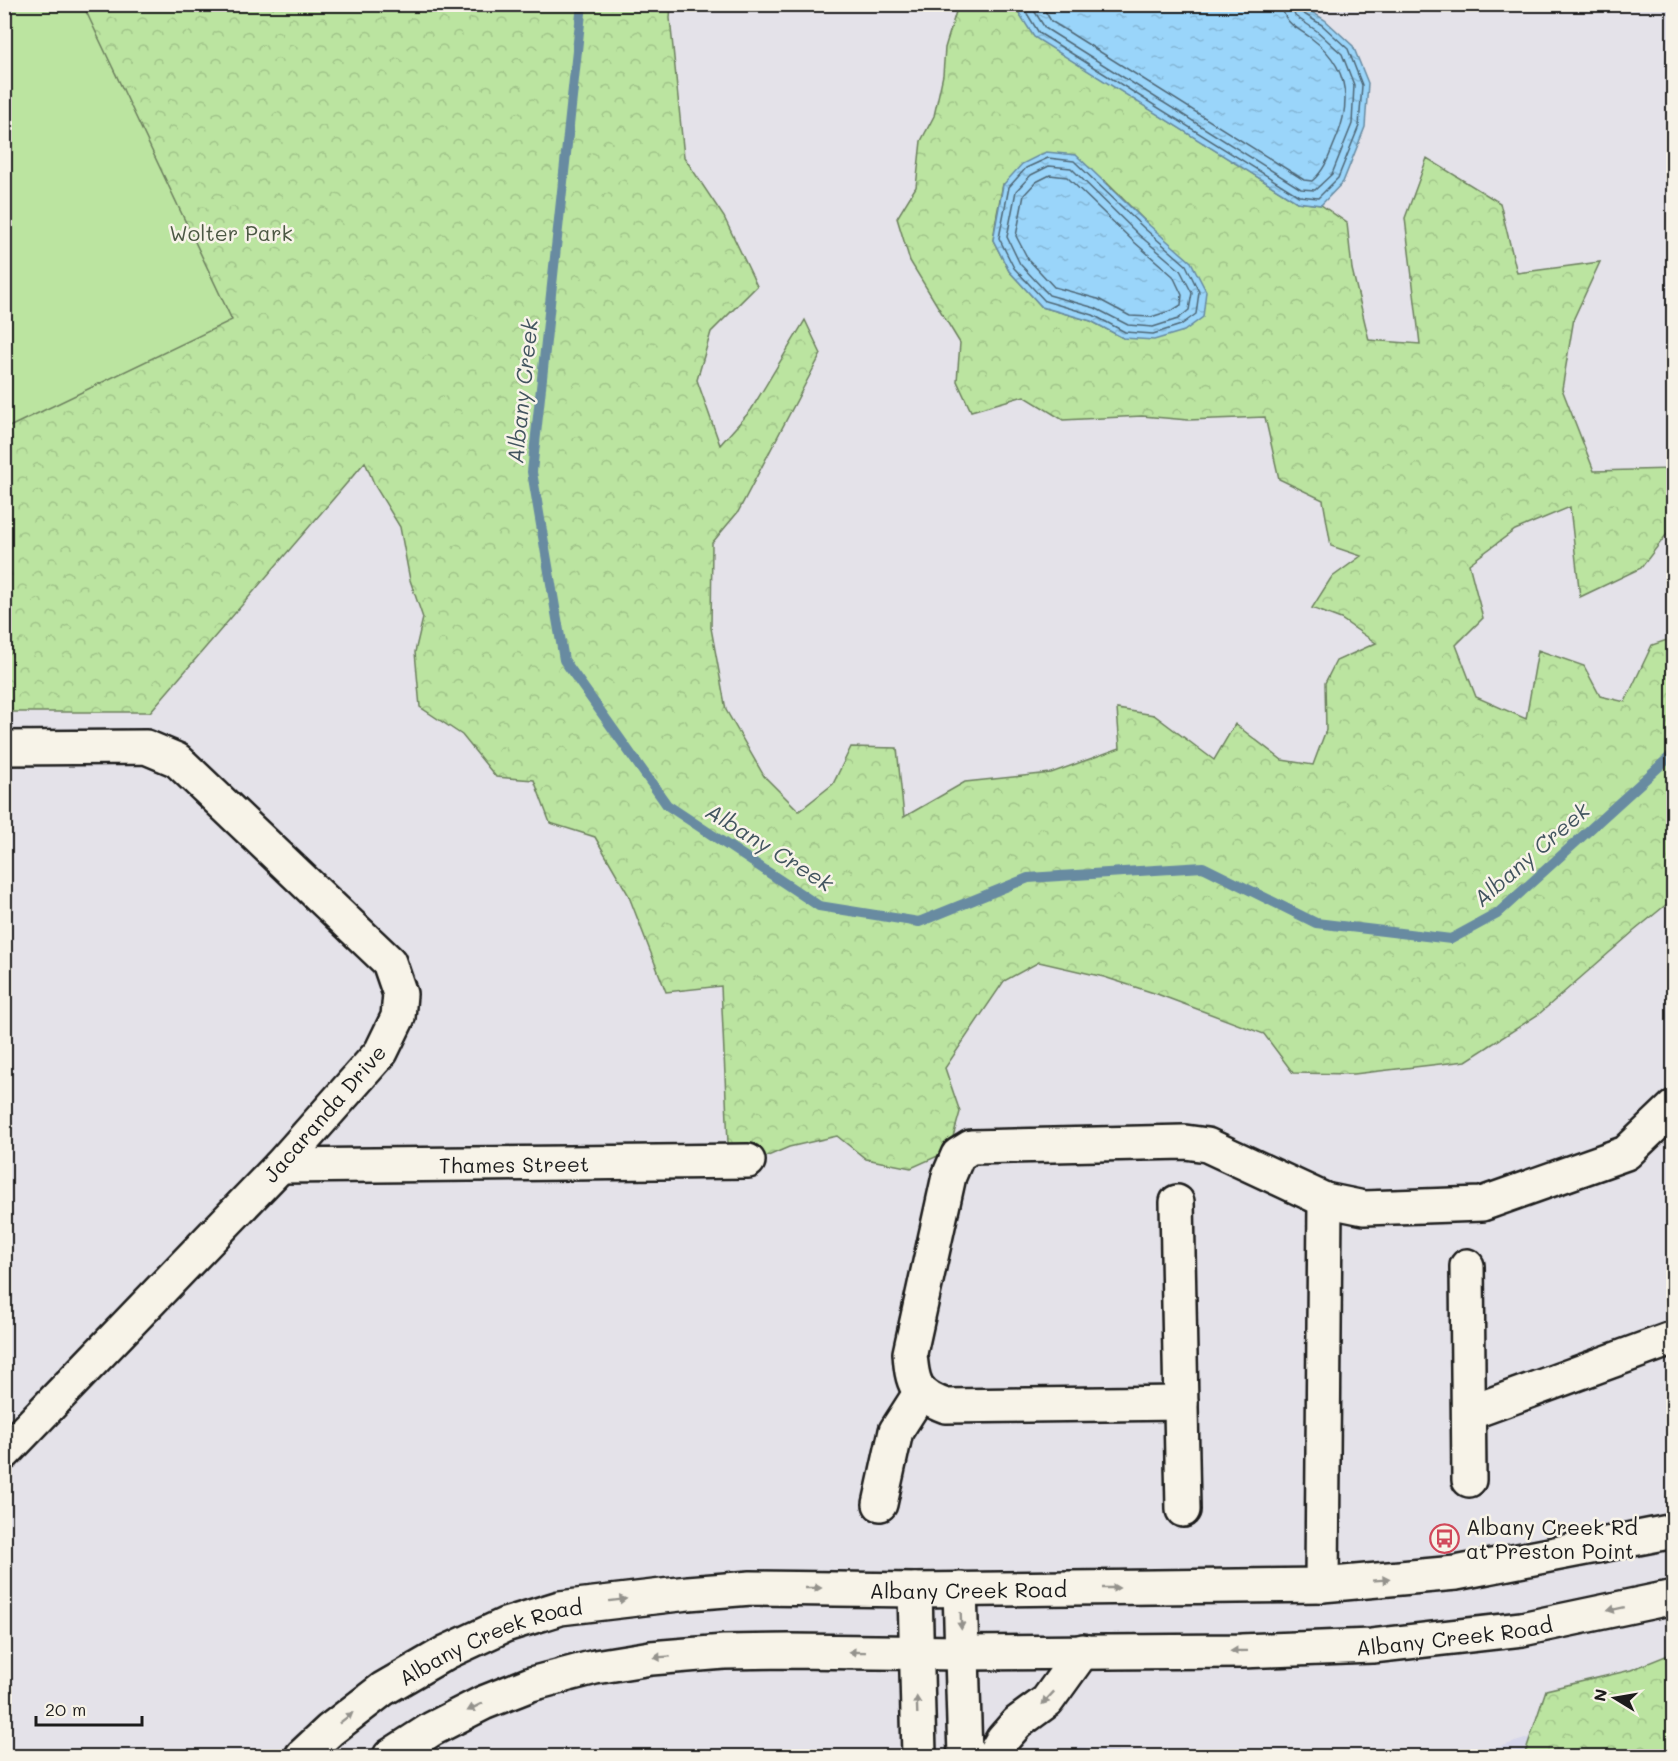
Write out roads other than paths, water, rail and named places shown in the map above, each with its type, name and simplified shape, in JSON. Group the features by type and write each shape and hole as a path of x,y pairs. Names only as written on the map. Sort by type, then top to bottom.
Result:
{"street":[{"name":"Jacaranda Drive","path":"4,748 146,747 177,760 389,962 400,994 398,1017 381,1052 280,1166 4,1453"},
{"path":"1181,1403 946,1406 931,1401 921,1392 912,1378 910,1353 949,1176 958,1155 971,1147 1185,1142 1207,1145 1325,1200 1364,1208 1482,1204 1626,1153 1674,1107"},
{"name":"Thames Street","path":"280,1166 748,1161"},
{"path":"1322,1585 1325,1200"},
{"path":"1177,1202 1183,1510"},
{"path":"1467,1266 1469,1480"},
{"path":"1469,1413 1674,1338"},
{"path":"880,1504 896,1431 921,1392"},
{"name":"Albany Creek Road","path":"302,1756 330,1730 383,1689 447,1652 505,1625 560,1608 751,1588 915,1590 1322,1585 1456,1573 1674,1531"},
{"path":"960,1589 965,1756"},
{"path":"915,1590 919,1756"},
{"name":"Albany Creek Road","path":"390,1756 432,1729 483,1703 531,1684 595,1666 651,1658 724,1652 1241,1651 1372,1646 1522,1629 1674,1596"},
{"path":"993,1756 1003,1739 1017,1723 1047,1701 1083,1651"}],"water":[{"path":"1014,5 1301,5 1325,20 1353,46 1368,83 1365,127 1343,182 1321,205 1297,202 1034,37"},
{"path":"1046,152 1076,155 1191,262 1206,291 1203,317 1184,331 1154,340 1123,338 1091,321 1042,307 1009,271 993,240 1003,185 1022,164"}],"waterway":[{"name":"Albany Creek","path":"582,4 532,472 564,660 667,805 819,906 919,922 1028,878 1203,867 1316,923 1451,939 1497,914 1674,753"}],"place":[{"name":"Albany Creek Rd at Preston Point","path":"1445,1538"}],"park label":[{"name":"Wolter Park","path":"231,232"}]}
